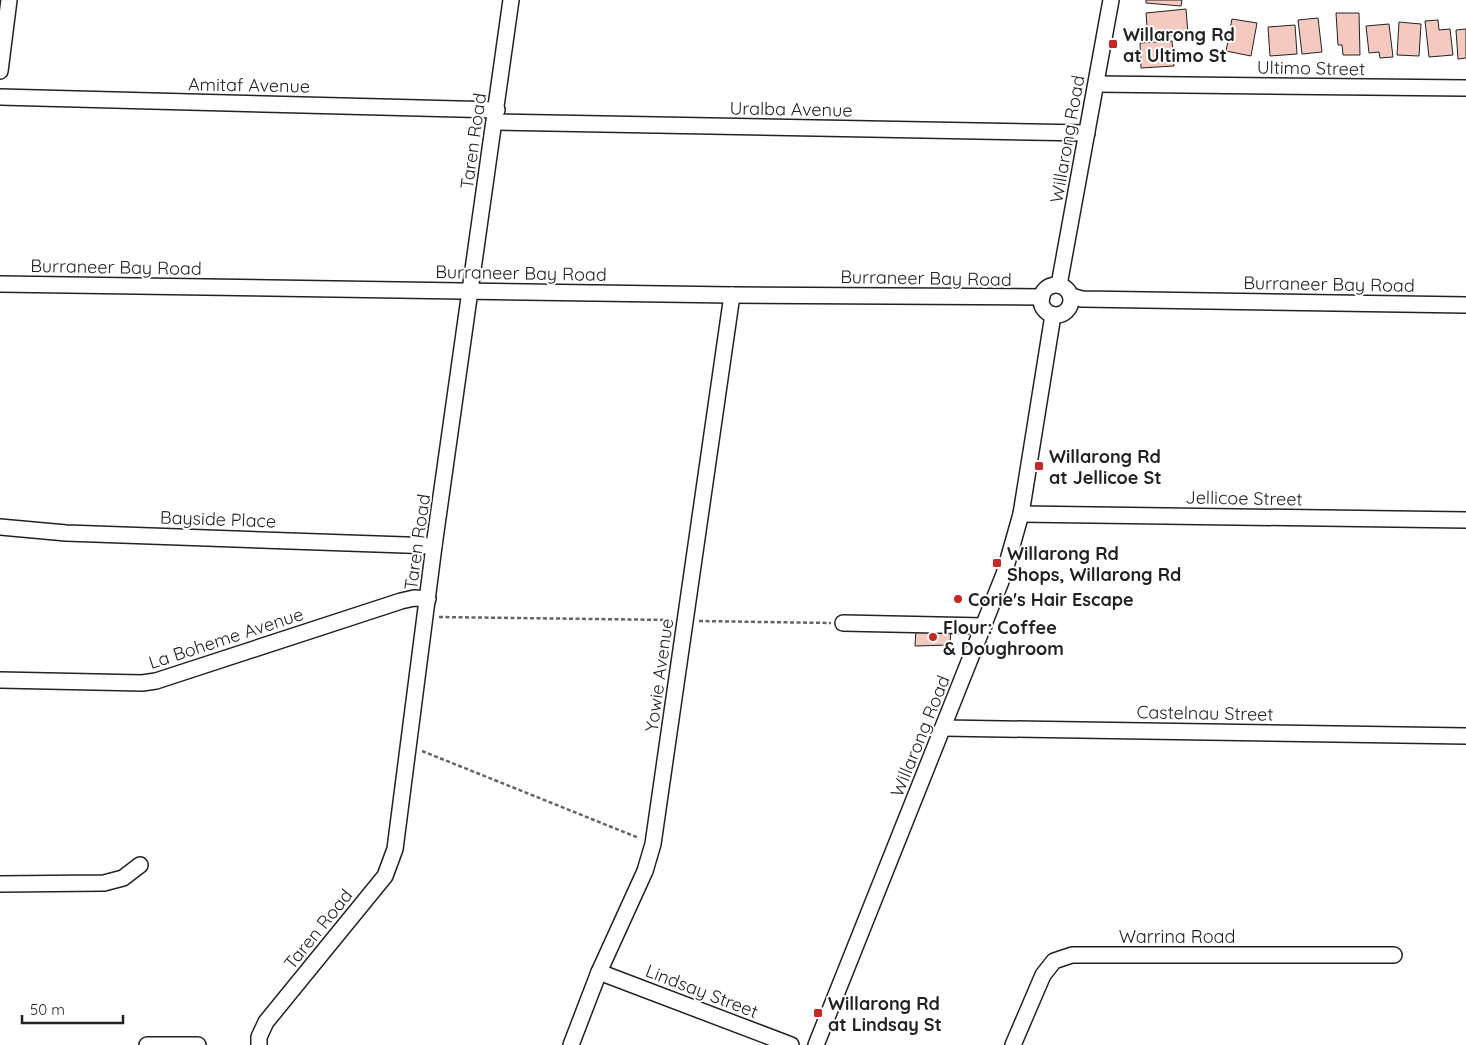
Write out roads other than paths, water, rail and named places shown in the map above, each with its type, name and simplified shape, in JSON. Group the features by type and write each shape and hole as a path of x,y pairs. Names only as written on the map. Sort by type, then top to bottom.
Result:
{"street":[{"path":"0,71 9,0"},
{"name":"Taren Road","path":"259,1045 259,1037 266,1022 385,876 395,849 434,546 511,0"},
{"name":"Willarong Road","path":"1059,285 1111,0"},
{"name":"Ultimo Street","path":"1096,84 1466,88"},
{"name":"Amitaf Avenue","path":"0,97 496,116"},
{"name":"Uralba Avenue","path":"496,116 1087,133"},
{"name":"Burraneer Bay Road","path":"0,284 732,295 1042,296"},
{"path":"1059,285 1068,290 1072,301 1067,311 1063,314 1053,315 1044,309 1042,296 1048,288 1059,285"},
{"name":"Yowie Avenue","path":"571,1045 599,972 645,871 654,844 732,295"},
{"name":"Burraneer Bay Road","path":"1071,296 1082,299 1466,305"},
{"name":"Willarong Road","path":"816,1045 1004,574 1021,514 1053,315"},
{"name":"Jellicoe Street","path":"1021,514 1466,520"},
{"name":"Bayside Place","path":"4,530 434,546"},
{"name":"La Boheme Avenue","path":"0,680 142,683 156,681 401,601 414,598 428,599"},
{"path":"843,623 984,626"},
{"name":"Castelnau Street","path":"943,728 1466,736"},
{"path":"0,884 104,883 123,878 140,865"},
{"name":"Warrina Road","path":"1013,1045 1043,975 1054,961 1072,955 1394,955"},
{"name":"Lindsay Street","path":"599,972 791,1045"},
{"path":"147,1045 198,1045"}],"place":[{"name":"Willarong Rd at Ultimo St","path":"1113,44"},
{"name":"Willarong Rd at Jellicoe St","path":"1039,466"},
{"name":"Willarong Rd Shops, Willarong Rd","path":"997,563"},
{"name":"Corie's Hair Escape","path":"958,599"},
{"name":"Flour: Coffee & Doughroom","path":"933,637"},
{"name":"Willarong Rd at Lindsay St","path":"818,1013"}]}
